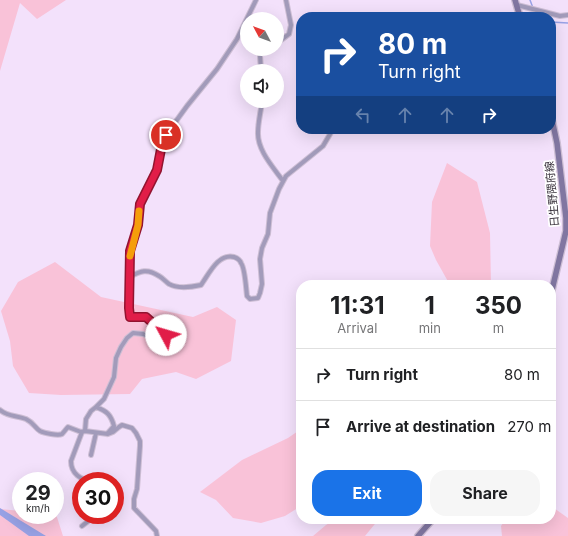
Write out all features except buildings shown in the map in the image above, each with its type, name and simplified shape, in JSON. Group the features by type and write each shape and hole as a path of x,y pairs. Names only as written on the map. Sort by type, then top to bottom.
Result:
{"main road":[{"name":"日生野隈府線","path":"554,280 566,231 566,218 556,134"},
{"path":"418,536 429,524"}],"street":[{"path":"74,472 71,465 71,461 83,432 86,419 91,411 104,399 114,377 116,358 127,338 133,333 143,334 164,342 166,335 146,317 130,317 130,251 138,225 140,204 157,170 162,144 166,135 186,106 217,69 237,39 256,0"},
{"path":"284,38 289,34 291,25 286,0"},
{"path":"516,3 546,12"},
{"path":"556,15 568,15"},
{"path":"261,108 258,130 260,145 283,181"},
{"path":"129,277 143,270 154,273 169,284 176,286 188,287 201,285 220,259 232,256 237,258 242,263 247,296 250,299 258,298 262,284 260,259 262,248 268,234 270,214 283,181 290,173 323,146 331,134"},
{"path":"96,408 107,412 112,421 114,426 107,434"},
{"path":"0,410 9,416 24,418 33,422 40,431 60,434 63,433 68,427 83,432 107,434 113,432 122,425 132,428 136,432 140,442 137,489 134,508 156,531 157,536"},
{"path":"91,456 96,433"}],"shaded area":[{"path":"0,0 66,0 37,19 20,3 0,71"},
{"path":"447,163 477,182 490,233 491,280 447,280 430,246 432,202"},
{"path":"55,262 101,297 193,317 217,307 236,320 231,361 196,379 176,372 142,379 130,394 61,395 29,393 13,366 10,341 1,311 18,282"},
{"path":"296,432 296,509 285,516 261,523 233,518 216,500 200,492 242,460 288,438"},
{"path":"0,509 12,510 12,524 59,524 63,536 0,536"},
{"path":"556,510 568,518 568,536 502,536 501,526 502,524 556,524"},
{"path":"375,524 365,536 313,536 326,525"}],"water":[{"path":"0,508 12,515 12,524 0,515"},
{"path":"12,524 26,524 46,536 29,536"}],"waterway":[{"path":"530,0 533,8"},
{"path":"556,22 568,23"}],"slow traffic":[{"path":"130,256 130,251 138,225 139,211"}],"route":[{"path":"166,135 162,144 157,170 140,204 138,225 130,251 129,308 130,317 146,317 166,335"}]}
